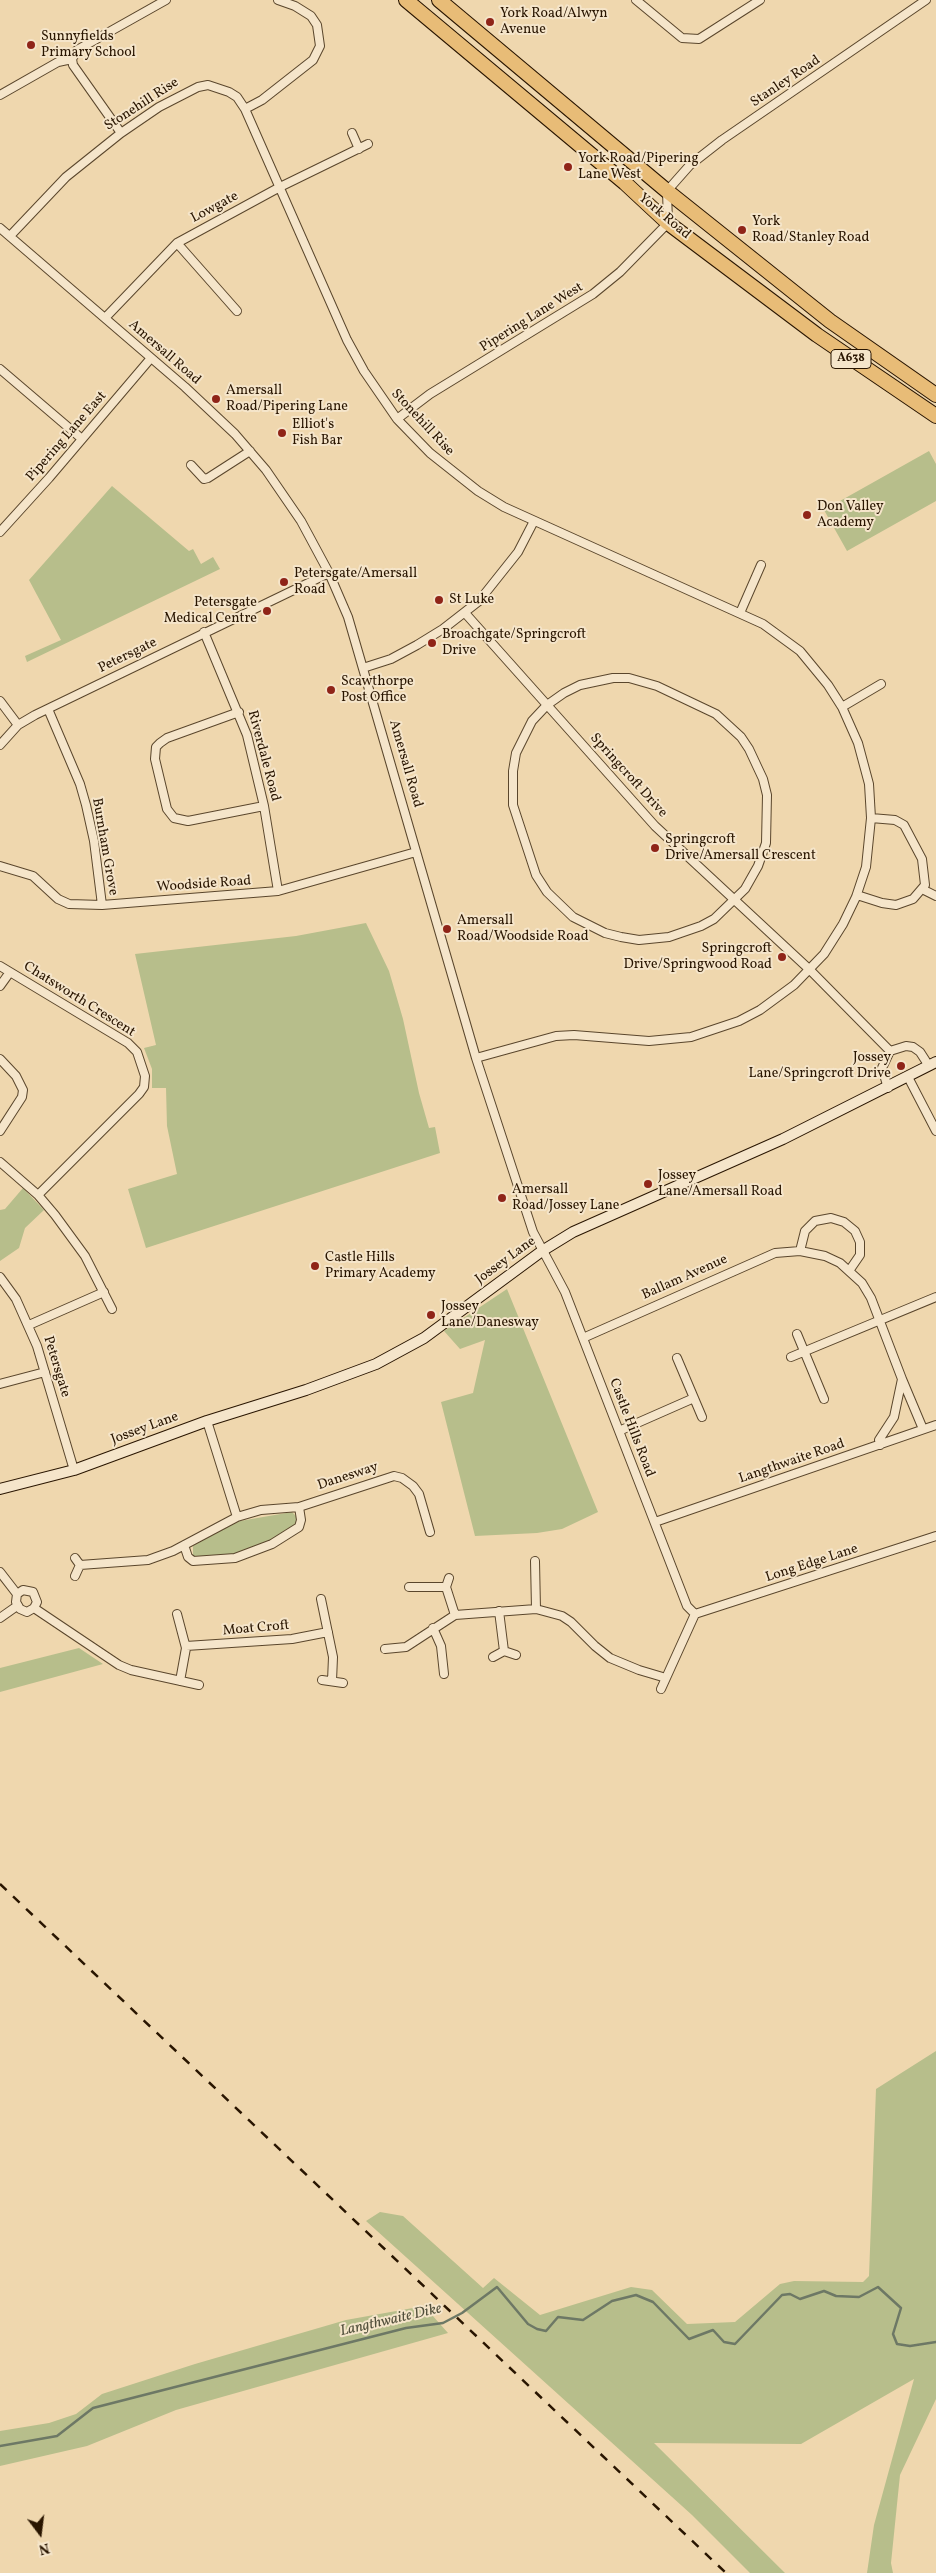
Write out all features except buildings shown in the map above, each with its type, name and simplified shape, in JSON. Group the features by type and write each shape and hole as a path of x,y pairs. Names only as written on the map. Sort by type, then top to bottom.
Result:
{"highway":[{"name":"York Road","path":"406,0 618,177 668,223 817,335 936,416"},
{"name":"York Road","path":"439,0 667,192 830,322 936,395"}],"street":[{"path":"121,133 73,65 72,59 77,50 166,0"},
{"path":"245,109 262,100 313,60 320,46 320,36 311,16 295,6 278,0"},
{"path":"636,0 682,38 699,39 760,0"},
{"name":"Stanley Road","path":"667,192 690,166 722,140 926,0"},
{"path":"0,94 58,62 72,59"},
{"name":"Stonehill Rise","path":"10,236 66,177 121,133 159,108 198,87 208,85 229,92 237,97 245,109 347,340 377,393 397,419 430,453 478,491 534,520 740,613 776,633 800,651 828,685 842,707 863,758 869,784 871,818 866,867 857,895 836,936 810,970 794,985 760,1010 739,1021 691,1037 649,1041 574,1035 556,1036 476,1058"},
{"path":"352,133 359,149"},
{"name":"Lowgate","path":"105,318 177,242 280,187 368,144"},
{"path":"667,192 668,223"},
{"name":"Pipering Lane West","path":"397,419 430,394 594,294 620,272 668,223"},
{"name":"Amersall Road","path":"0,228 151,358 235,434 250,451 301,521 329,573 348,617 476,1058 533,1232 542,1252"},
{"path":"177,242 237,311"},
{"name":"Pipering Lane East","path":"0,532 151,358"},
{"path":"0,370 82,439"},
{"path":"191,465 204,479 250,451"},
{"path":"363,668 391,659 417,645 465,613 485,594 518,552 534,520"},
{"path":"740,613 761,565"},
{"name":"Petersgate","path":"0,745 18,725 48,709 329,573"},
{"name":"Springcroft Drive","path":"465,613 655,826 810,970 890,1051"},
{"name":"Riverdale Road","path":"204,632 238,712 264,806 278,891"},
{"path":"629,678 658,686 700,705 716,714 741,737 756,761 763,779 767,795 768,828 758,866 746,889 714,919 701,926 669,937 639,940 613,935 588,925 573,917 547,892 531,863 513,806 512,791 516,753 532,721 548,705 580,685 599,680 629,678"},
{"path":"842,707 881,684"},
{"path":"0,701 18,725"},
{"name":"Burnham Grove","path":"48,709 80,784 86,805 94,841 102,905"},
{"path":"238,712 167,738 156,747 155,759 167,809 174,818 188,821 264,806"},
{"path":"857,895 882,903 896,905 913,899 922,889 926,879 922,859 904,825 895,820 871,818"},
{"name":"Woodside Road","path":"0,866 33,876 58,899 69,904 102,905 278,891 416,852"},
{"path":"922,889 936,896"},
{"name":"Chatsworth Crescent","path":"0,966 128,1043 137,1052 143,1064 145,1076 144,1087 139,1094 38,1195"},
{"path":"0,986 10,972"},
{"path":"888,1088 882,1068 890,1051 906,1046 914,1047 932,1064"},
{"path":"0,1059 16,1076 23,1090 22,1097 0,1131"},
{"name":"Jossey Lane","path":"0,1489 74,1470 206,1421 306,1390 397,1354 451,1319 542,1252 573,1232 782,1140 888,1088 932,1064"},
{"path":"908,1077 936,1131"},
{"path":"0,1162 38,1195 85,1256 112,1309"},
{"path":"800,1251 805,1231 815,1221 831,1218 844,1222 855,1231 860,1242 860,1255 850,1271"},
{"name":"Ballam Avenue","path":"583,1338 775,1253 800,1251 825,1256 850,1271 862,1283 880,1320 923,1429"},
{"name":"Castle Hills Road","path":"542,1252 565,1292 687,1606 695,1614"},
{"name":"Petersgate","path":"0,1276 16,1299 29,1326 46,1372 74,1470"},
{"path":"29,1326 104,1292"},
{"path":"791,1357 936,1297"},
{"path":"797,1334 824,1399"},
{"path":"677,1358 702,1417"},
{"path":"0,1384 46,1372"},
{"path":"880,1445 879,1440 894,1417 902,1379"},
{"path":"618,1431 694,1398"},
{"path":"206,1421 237,1517"},
{"name":"Langthwaite Road","path":"655,1522 936,1424"},
{"name":"Danesway","path":"75,1576 78,1562 148,1560 184,1545 237,1517 261,1510 299,1507 386,1477 402,1478 413,1486 419,1494 430,1532"},
{"path":"184,1545 188,1557 194,1561 235,1558 272,1544 299,1527 301,1520 299,1507"},
{"name":"Long Edge Lane","path":"695,1614 936,1536"},
{"path":"535,1561 536,1609"},
{"path":"0,1572 17,1594 17,1606"},
{"path":"449,1578 446,1587 455,1615"},
{"path":"408,1587 446,1587"},
{"path":"17,1594 22,1590 33,1592 37,1602 34,1608 24,1611 17,1606"},
{"path":"322,1599 333,1657 332,1681"},
{"path":"0,1618 17,1606"},
{"path":"34,1608 119,1665 131,1670 199,1685"},
{"path":"385,1649 406,1647 455,1615 536,1609 566,1619 610,1658 639,1670 666,1678"},
{"path":"500,1611 504,1651"},
{"path":"177,1614 186,1646 180,1680"},
{"path":"661,1690 695,1614"},
{"path":"433,1628 441,1646 444,1674"},
{"name":"Moat Croft","path":"186,1646 292,1639 328,1632"},
{"path":"492,1657 504,1651 516,1655"},
{"path":"322,1680 343,1682"}],"green space":[{"path":"929,451 936,464 936,501 847,551 824,510"},
{"path":"112,486 189,551 193,549 201,564 213,557 220,569 27,662 25,656 61,640 29,580"},
{"path":"366,923 389,971 403,1019 419,1093 429,1128 435,1127 440,1153 146,1248 128,1189 177,1174 167,1126 166,1088 152,1088 152,1069 144,1048 156,1045 135,954 296,936"},
{"path":"23,1188 44,1210 25,1228 19,1248 0,1261 0,1210 5,1209"},
{"path":"507,1289 598,1512 562,1529 537,1533 475,1536 441,1402 473,1393 485,1340 460,1349 444,1331"},
{"path":"292,1512 299,1519 296,1525 273,1540 231,1556 193,1557 193,1546 219,1530 240,1521"},
{"path":"79,1648 103,1664 0,1692 0,1668"},
{"path":"936,2051 936,2399 900,2475 891,2563 893,2573 867,2573 874,2525 914,2379 801,2444 654,2443 785,2573 750,2573 692,2515 366,2221 380,2212 403,2216 483,2288 494,2278 540,2315 631,2287 652,2290 687,2324 735,2322 780,2284 794,2281 863,2282 869,2276 876,2089"},
{"path":"424,2306 448,2333 176,2410 87,2446 0,2466 0,2431 49,2423 76,2414 102,2394 195,2364 346,2320"}],"waterway":[{"name":"Langthwaite Dike","path":"0,2446 57,2436 93,2408 406,2328 443,2323 462,2313 497,2287 528,2324 537,2329 546,2331 558,2317 583,2320 612,2301 636,2295 653,2302 689,2339 713,2330 724,2342 735,2344 782,2295 790,2294 800,2299 824,2291 836,2296 859,2297 878,2287 901,2308 893,2334 897,2344 910,2346 936,2342"}],"railway":[{"path":"0,1884 726,2573"}],"place":[{"name":"York Road/Alwyn Avenue","path":"490,22"},
{"name":"Sunnyfields Primary School","path":"31,45"},
{"name":"York Road/Pipering Lane West","path":"568,167"},
{"name":"York Road/Stanley Road","path":"742,230"},
{"name":"Amersall Road/Pipering Lane","path":"216,399"},
{"name":"Elliot's Fish Bar","path":"282,433"},
{"name":"Don Valley Academy","path":"807,515"},
{"name":"Petersgate/Amersall Road","path":"284,582"},
{"name":"St Luke","path":"439,600"},
{"name":"Petersgate Medical Centre","path":"267,611"},
{"name":"Broachgate/Springcroft Drive","path":"432,643"},
{"name":"Scawthorpe Post Office","path":"331,690"},
{"name":"Springcroft Drive/Amersall Crescent","path":"655,848"},
{"name":"Amersall Road/Woodside Road","path":"447,929"},
{"name":"Springcroft Drive/Springwood Road","path":"782,957"},
{"name":"Jossey Lane/Springcroft Drive","path":"901,1066"},
{"name":"Jossey Lane/Amersall Road","path":"648,1184"},
{"name":"Amersall Road/Jossey Lane","path":"502,1198"},
{"name":"Castle Hills Primary Academy","path":"315,1266"},
{"name":"Jossey Lane/Danesway","path":"431,1315"}]}
